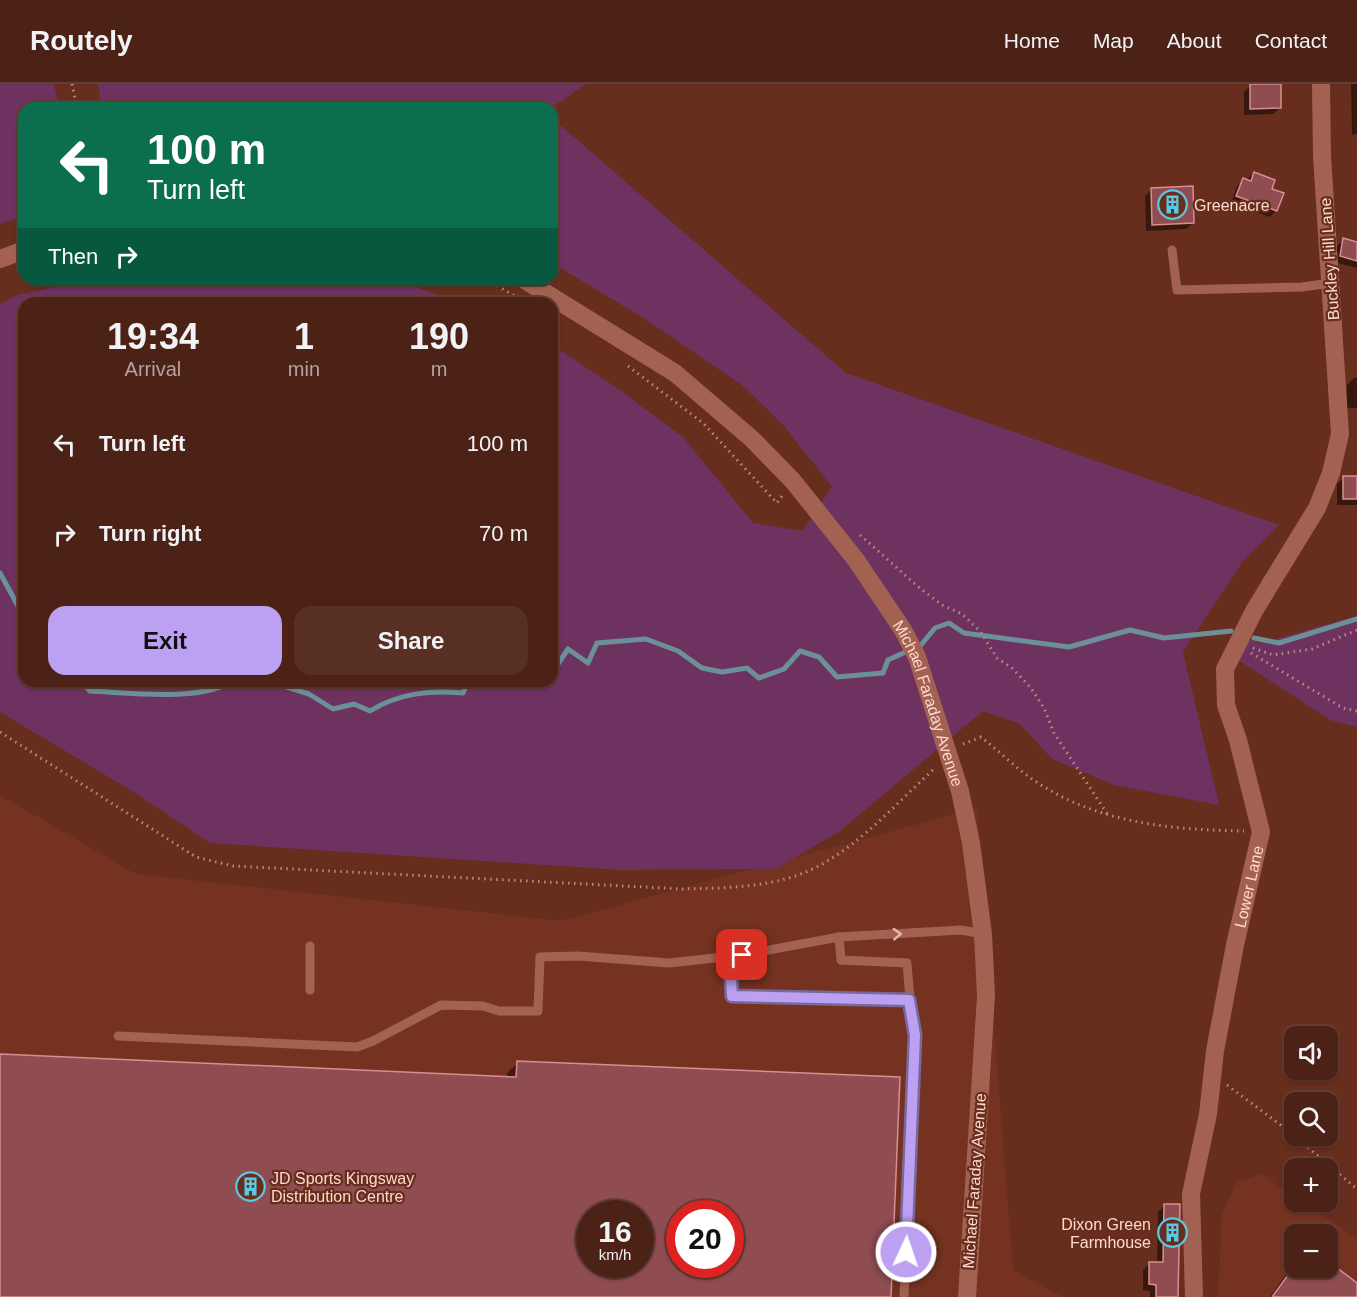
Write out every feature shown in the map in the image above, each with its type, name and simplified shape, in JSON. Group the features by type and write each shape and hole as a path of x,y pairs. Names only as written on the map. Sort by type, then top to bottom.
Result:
{"street":[{"name":"Buckley Hill Lane","path":"1321,84 1322,156 1331,284 1348,434"},
{"path":"0,259 18,252"},
{"name":"Michael Faraday Avenue","path":"533,285 552,297"},
{"name":"Michael Faraday Avenue","path":"558,301 675,373 752,439 793,481 856,560 908,639 917,657 951,755 971,843 983,934 986,996 967,1297"},
{"name":"Lower Lane","path":"1194,1297 1191,1194 1208,1114 1234,945 1260,832 1238,740 1226,705 1223,685 1225,669 1238,642 1317,508 1348,434"}],"lane":[{"path":"1172,250 1177,290 1302,287 1331,284"},
{"path":"118,1036 357,1047 441,1005 483,1006 499,1011 538,1011 540,957 578,956 669,963 742,955 839,937 961,930 983,934"},
{"path":"839,937 841,960 907,963 909,1000 915,1035 904,1297"},
{"path":"310,946 310,990"},
{"path":"742,955 731,978 732,996 909,1000"}],"path":[{"path":"72,84 76,102"},
{"path":"496,285 516,297"},
{"path":"622,361 703,423 777,503 793,481"},
{"path":"859,534 916,585 942,605 962,614 980,631 997,658 1012,668 1031,688 1044,708 1054,733 1108,815"},
{"path":"1238,642 1273,656 1312,649 1357,630"},
{"path":"1238,642 1258,659 1299,680 1343,708 1357,711"},
{"path":"0,732 196,857 233,866 683,889 748,887 790,878 829,860 967,740 981,737 1037,783 1088,810 1159,826 1260,832"},
{"path":"1212,1077 1238,1092 1357,1189"}],"shaded area":[{"path":"0,84 54,84 58,102 18,102 18,217 0,224"},
{"path":"98,84 586,84 558,103 101,102"},
{"path":"558,123 846,373 1279,525 1243,561 1183,652 1219,805 1114,785 1052,759 1020,724 983,711 840,831 775,869 621,870 210,843 132,791 0,712 0,304 17,295 66,285 410,285 443,297 18,297 18,687 558,687 558,349 614,386 683,437 753,523 802,531 832,487 784,426 742,385 642,317 558,267"},
{"path":"1357,616 1357,727 1330,720 1238,660 1243,637 1260,643"},
{"path":"0,795 136,874 561,921 977,808 1013,1270 1063,1297 0,1297"},
{"path":"1261,1174 1284,1189 1284,1212 1318,1212 1336,1224 1284,1224 1284,1278 1338,1278 1338,1225 1357,1238 1357,1297 1218,1297 1222,1213 1237,1182"}],"building":[{"path":"1250,84 1281,84 1281,108 1250,109"},
{"path":"1254,172 1275,180 1272,189 1284,193 1277,211 1236,196 1243,178 1251,181"},
{"name":"Greenacre","path":"1193,186 1194,223 1152,225 1151,188"},
{"path":"1343,238 1357,242 1357,261 1340,256"},
{"path":"1343,476 1357,476 1357,499 1343,499"},
{"path":"0,1054 516,1077 517,1061 900,1077 891,1297 0,1297"},
{"name":"Dixon Green Farmhouse","path":"1164,1204 1180,1204 1178,1297 1156,1297 1156,1285 1149,1284 1149,1262 1163,1262"},
{"path":"1338,1269 1357,1283 1357,1297 1272,1297 1286,1278 1338,1278"}],"waterway":[{"path":"0,573 18,606"},
{"path":"1254,638 1279,643 1357,619"},
{"path":"558,664 568,649 588,663 597,643 646,639 678,651 702,668 722,672 747,668 759,678 784,669 800,651 819,657 837,677 883,673 888,660 921,645 935,628 949,623 964,633 1069,647 1130,630 1164,638 1231,631"},
{"path":"86,687 90,691 164,695 202,692 220,687"},
{"path":"287,687 309,694 333,709 354,704 370,711 403,697 439,692 463,693 466,687"}],"place":[{"name":"Greenacre","path":"1173,205"},
{"name":"JD Sports Kingsway Distribution Centre","path":"250,1187"},
{"name":"Dixon Green Farmhouse","path":"1172,1233"}],"route":[{"path":"742,955 731,978 732,996 909,1000 915,1035 906,1252"}]}
